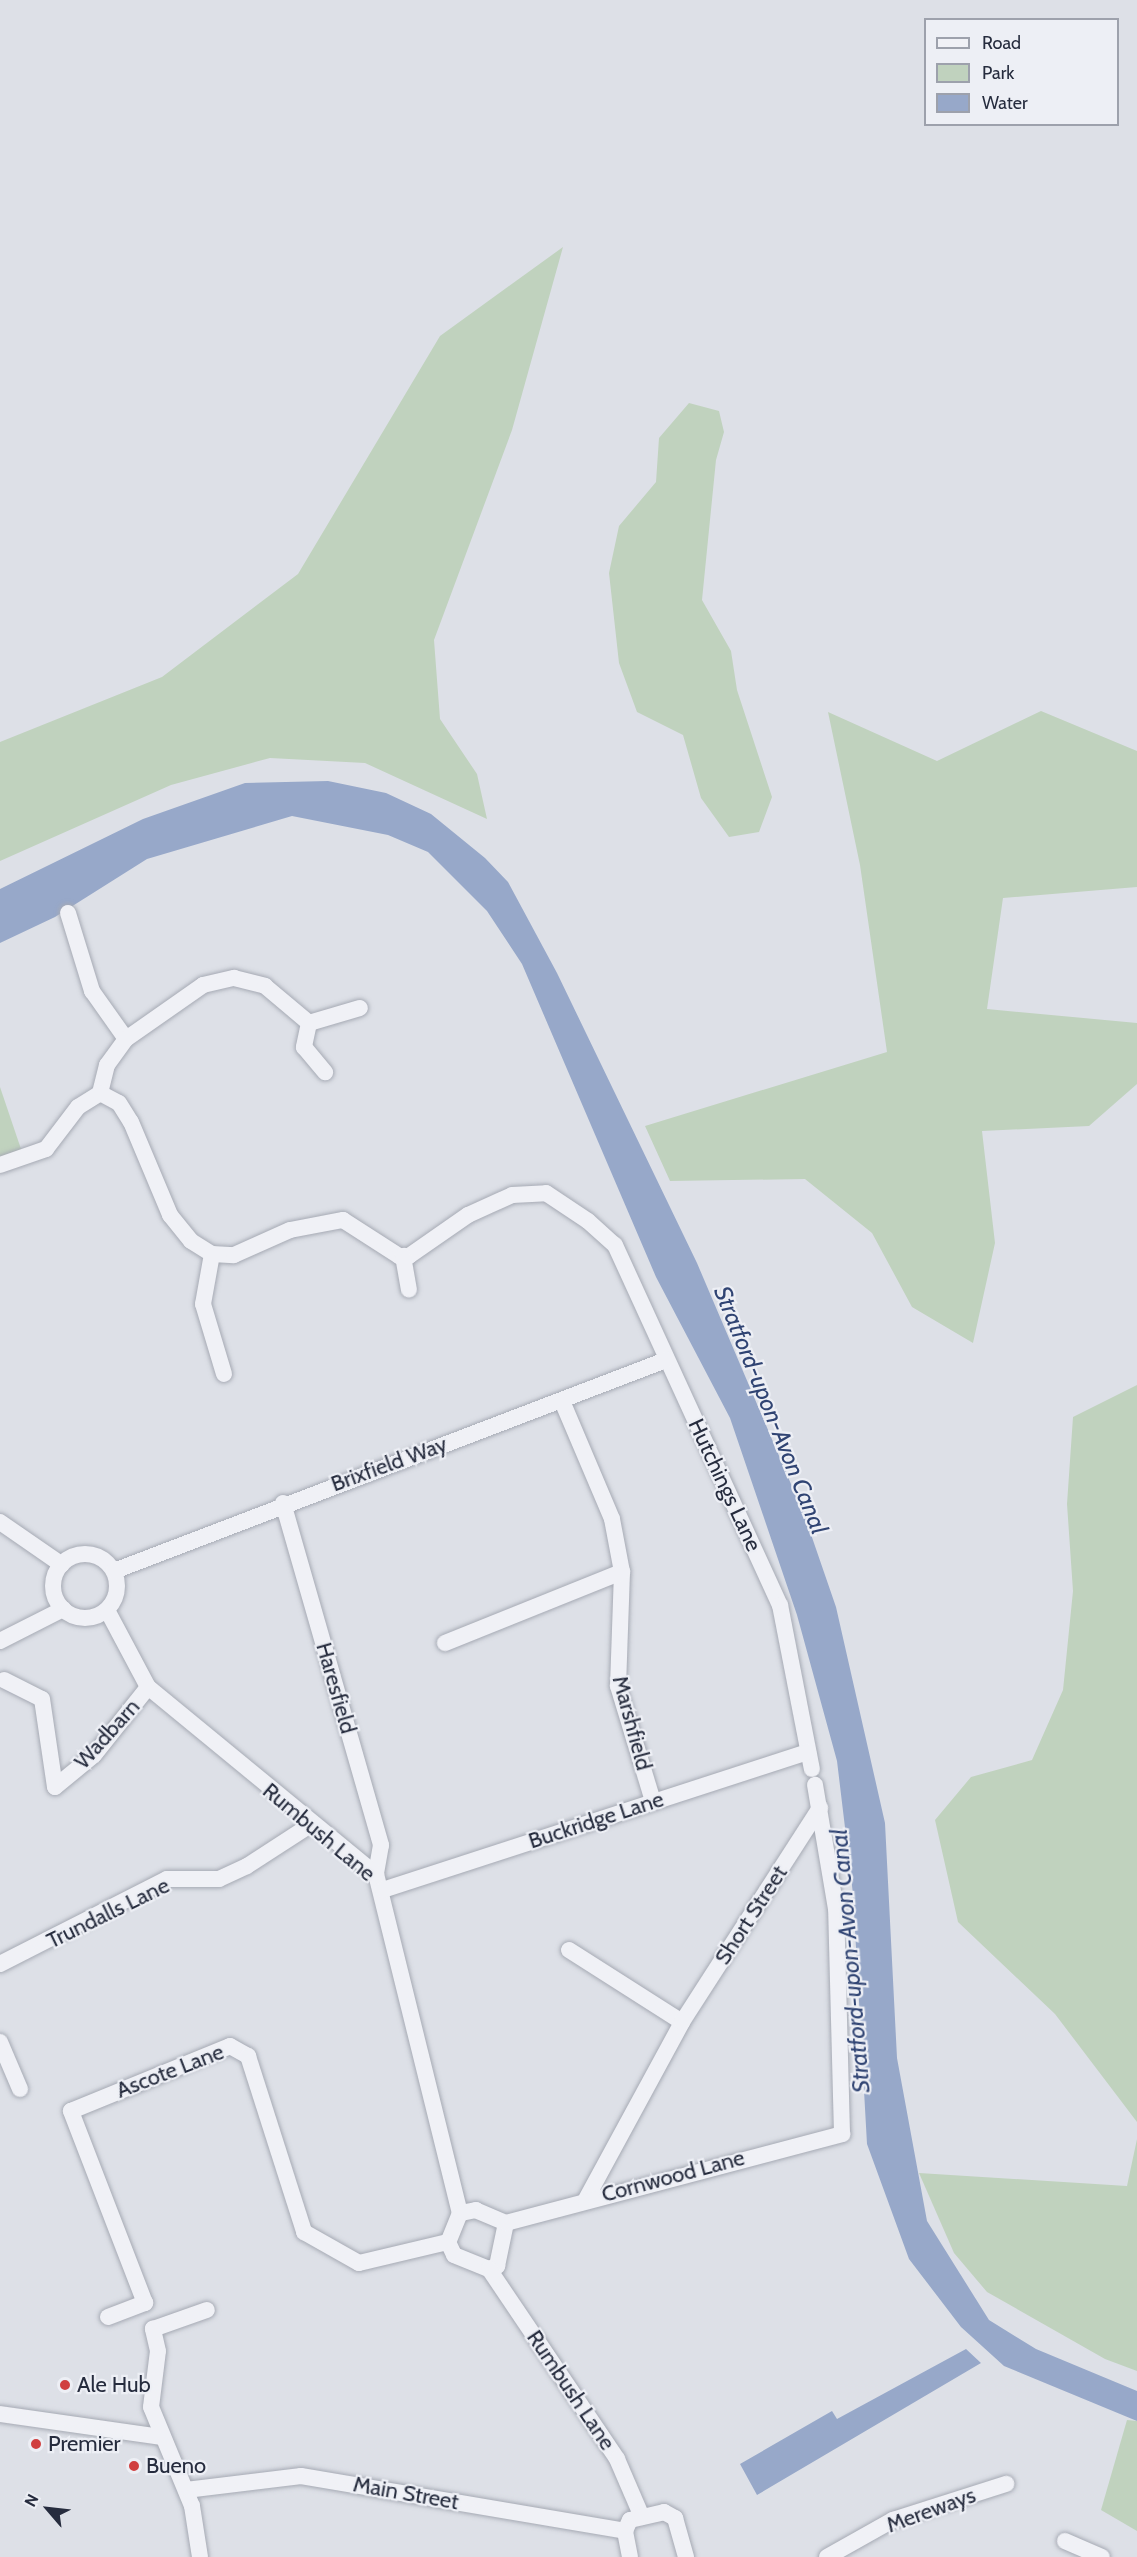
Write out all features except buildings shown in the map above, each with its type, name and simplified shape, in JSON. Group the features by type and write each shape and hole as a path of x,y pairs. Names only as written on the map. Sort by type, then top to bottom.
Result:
{"street":[{"path":"68,913 92,991 126,1039"},
{"path":"0,1165 46,1149 78,1107 100,1093 107,1065 126,1039 203,985 234,978 265,986 309,1023"},
{"path":"309,1023 360,1008"},
{"path":"309,1023 304,1047 325,1072"},
{"path":"100,1093 119,1103 125,1112 170,1215 190,1241 212,1254 234,1255 290,1230 344,1220 403,1256 409,1289"},
{"name":"Hutchings Lane","path":"403,1256 512,1195 546,1193 588,1221 615,1245 780,1605 820,1808 836,1909 842,2134"},
{"path":"212,1254 203,1304 224,1374"},
{"name":"Brixfield Way","path":"114,1571 283,1503 562,1401 666,1360"},
{"name":"Marshfield","path":"562,1401 612,1520 622,1572 618,1686 653,1801"},
{"name":"Haresfield","path":"283,1503 381,1845 376,1874"},
{"path":"0,1522 62,1565"},
{"path":"89,1554 114,1571 117,1592 107,1610 80,1618 63,1609 54,1582 62,1565 89,1554"},
{"path":"445,1643 622,1572"},
{"path":"0,1641 63,1609"},
{"name":"Rumbush Lane","path":"107,1610 148,1687 312,1824 376,1874 383,1890 460,2213"},
{"name":"Wadbarn","path":"4,1680 42,1699 55,1787 94,1755 148,1687"},
{"name":"Buckridge Lane","path":"383,1890 808,1752"},
{"name":"Short Street","path":"585,2200 682,2022 820,1808"},
{"name":"Trundalls Lane","path":"0,1964 167,1879 219,1879 247,1866 312,1824"},
{"path":"569,1950 682,2022"},
{"path":"0,2042 20,2089"},
{"name":"Ascote Lane","path":"108,2317 145,2303 71,2111 230,2046 248,2056 304,2232 359,2263 447,2242"},
{"name":"Cornwood Lane","path":"506,2223 585,2200 842,2134"},
{"path":"476,2210 506,2223 497,2266 489,2269 454,2254 447,2242 460,2213 476,2210"},
{"name":"Rumbush Lane","path":"489,2269 617,2459 642,2517"},
{"path":"200,2557 186,2490 161,2437 151,2407 158,2351 153,2329 207,2310"},
{"path":"0,2414 161,2437"},
{"name":"Main Street","path":"186,2490 301,2476 625,2531"},
{"name":"Mereways","path":"827,2557 855,2551 893,2520 1006,2484"},
{"path":"630,2557 625,2531 630,2520 664,2512 675,2518 686,2557"},
{"path":"1065,2541 1102,2557"}],"green space":[{"path":"563,247 512,430 434,640 440,719 477,774 487,819 365,763 270,758 171,785 0,861 0,742 162,677 298,574 440,336"},
{"path":"689,403 719,411 724,432 716,460 702,600 731,651 737,690 772,797 759,832 729,837 701,798 683,735 637,712 619,663 609,573 619,526 656,482 659,438"},
{"path":"1041,711 1137,751 1137,887 1003,898 987,1009 1137,1023 1137,1084 1089,1126 982,1131 995,1243 973,1343 912,1307 872,1233 805,1179 670,1181 645,1126 887,1052 860,865 828,712 937,761"},
{"path":"0,1087 22,1152 0,1158"},
{"path":"1137,1385 1137,2122 1055,2014 958,1922 935,1820 971,1777 1032,1760 1063,1690 1073,1591 1067,1504 1073,1417"},
{"path":"1137,2139 1137,2371 1105,2359 987,2292 954,2253 919,2173 1127,2186"},
{"path":"1127,2420 1137,2421 1137,2531 1101,2510"}],"water":[{"path":"328,781 386,793 431,814 485,858 508,882 557,973 697,1263 805,1517 836,1607 885,1823 897,2058 927,2221 989,2320 1036,2349 1137,2391 1137,2421 1004,2366 961,2327 909,2259 867,2144 853,1894 837,1761 797,1615 730,1418 656,1277 522,964 487,911 428,852 388,835 292,816 147,859 55,917 0,943 0,889 143,819 245,783"},
{"path":"966,2349 981,2363 757,2495 740,2464 832,2411 837,2419"}],"place":[{"name":"Ale Hub","path":"65,2385"},
{"name":"Premier","path":"36,2444"},
{"name":"Bueno","path":"134,2466"}],"water label":[{"name":"Stratford-upon-Avon Canal","path":"771,1410"},
{"name":"Stratford-upon-Avon Canal","path":"850,1961"}]}
